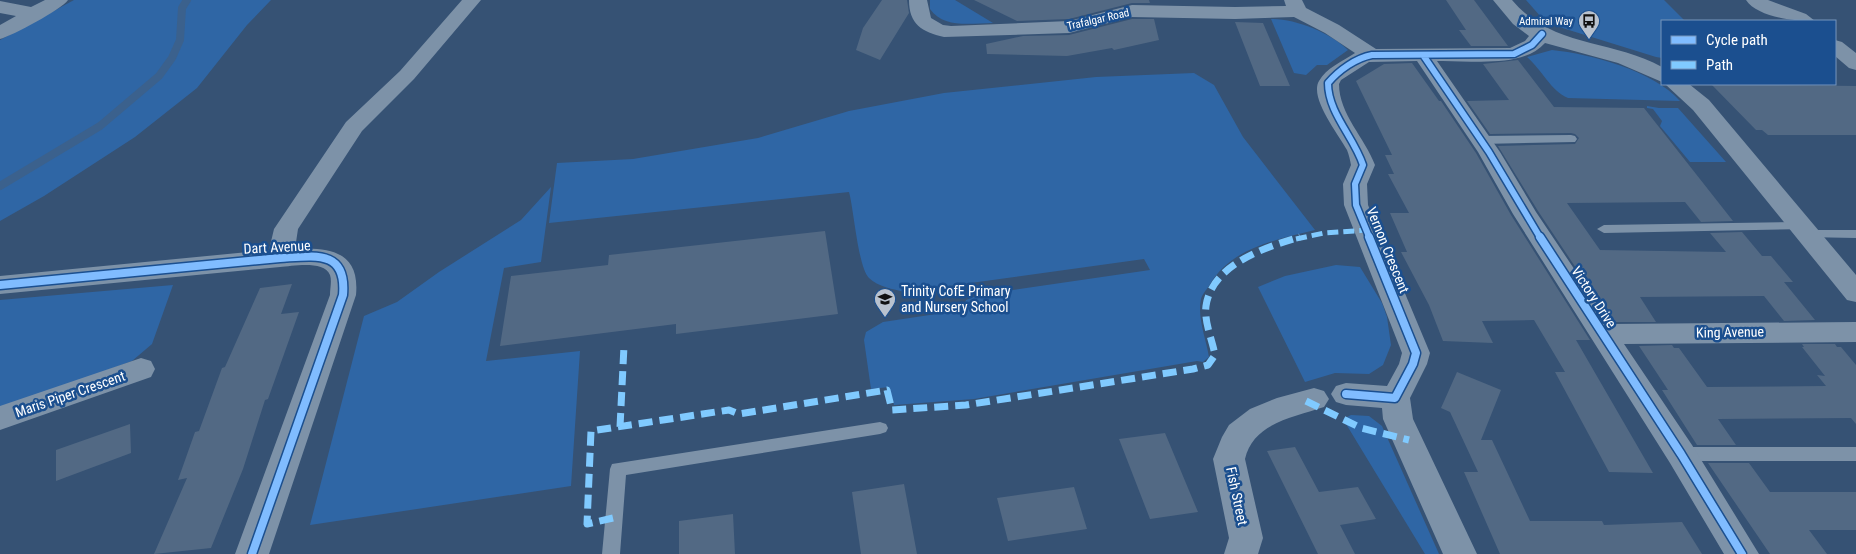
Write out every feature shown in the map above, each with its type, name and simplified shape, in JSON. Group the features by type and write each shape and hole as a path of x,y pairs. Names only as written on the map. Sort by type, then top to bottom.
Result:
{"street":[{"path":"0,33 59,0"},
{"path":"280,258 286,229 354,127 407,75 472,0"},
{"name":"Trafalgar Road","path":"918,0 918,11 926,24 947,32 986,29 1048,30 1097,22 1118,13 1132,11 1235,13 1295,5 1362,46 1372,55"},
{"path":"1502,0 1526,24 1542,34 1566,43 1643,65 1661,75"},
{"path":"1755,0 1765,6 1798,16 1804,20"},
{"path":"0,7 35,14"},
{"name":"Vernon Crescent","path":"1395,398 1413,364 1416,353 1356,205 1355,184 1362,165 1358,150 1348,136 1337,111 1332,105 1328,83 1334,76 1362,58 1372,55 1514,54 1532,45 1542,34"},
{"path":"1836,47 1856,64"},
{"name":"Victory Drive","path":"1423,55 1481,140 1525,214 1604,334 1742,554"},
{"path":"1836,70 1856,70"},
{"path":"1677,85 1701,105 1856,293"},
{"name":"Dart Avenue","path":"0,285 280,258 326,257 342,269 346,282 343,294 252,554"},
{"name":"King Avenue","path":"1604,334 1856,332"},
{"name":"Maris Piper Crescent","path":"0,418 141,369"},
{"path":"1346,394 1395,398 1398,419 1410,440 1460,554"},
{"name":"Fish Street","path":"1241,554 1246,538 1229,459 1230,446 1238,436 1260,417 1314,399"}],"lane":[{"path":"1481,140 1571,139"},
{"path":"1604,229 1805,230 1856,234"},
{"path":"611,554 618,469 880,428"},
{"path":"1680,454 1856,454"}],"shaded area":[{"path":"74,0 271,0 247,25 197,88 135,137 44,196 0,221 0,40"},
{"path":"930,0 955,0 993,23 967,24 943,20 930,9"},
{"path":"1526,0 1664,0 1684,20 1661,20 1661,58 1556,26 1541,17"},
{"path":"1271,19 1290,21 1322,32 1348,50 1327,65 1317,65 1306,75 1294,73"},
{"path":"1552,50 1603,60 1655,81 1669,90 1680,101 1568,98 1552,85 1527,57"},
{"path":"1194,73 1214,85 1243,137 1315,230 1269,242 1241,254 1218,273 1201,299 1201,321 1209,357 1203,362 1197,361 974,399 894,405 889,387 871,389 864,340 866,332 883,322 963,310 966,300 978,295 1150,270 1144,259 905,292 877,284 865,272 859,251 849,192 549,223 557,163 633,159 758,138 849,111 944,93 1096,77"},
{"path":"1647,106 1678,108 1726,162 1690,162 1660,126 1662,121 1653,109 1647,108"},
{"path":"551,187 541,262 504,268 486,361 580,351 571,486 310,525 364,316 397,302 439,272 521,220"},
{"path":"1336,265 1360,267 1382,303 1387,317 1391,345 1383,365 1369,374 1335,373 1305,382 1258,287 1285,276"},
{"path":"173,285 152,344 132,361 0,410 0,300"},
{"path":"1351,415 1369,416 1382,426 1439,554 1425,554 1343,419"}],"building":[{"path":"882,0 907,0 909,13 880,60 856,50 863,28"},
{"path":"974,0 1149,0 1150,3 1132,3 1069,19 1017,21"},
{"path":"1446,0 1474,0 1508,46 1471,46 1459,30 1466,30"},
{"path":"1132,19 1154,19 1159,40 1114,50 1112,48 1067,56 987,54 986,44 1023,36 1069,35"},
{"path":"1235,22 1263,23 1290,86 1260,86"},
{"path":"1518,60 1554,107 1644,108 1733,221 1701,222 1685,202 1567,203 1600,250 1726,252 1710,233 1742,232 1762,256 1771,256 1793,282 1784,282 1815,320 1784,321 1764,296 1640,297 1656,322 1612,322 1538,211 1498,146 1575,144 1579,138 1571,133 1490,134 1467,101 1509,100 1483,64"},
{"path":"1412,63 1439,101 1441,101 1476,153 1511,215 1590,340 1576,340 1653,473 1609,472 1555,372 1565,372 1534,320 1482,321 1493,343 1443,341 1429,305 1401,252 1407,252 1390,213 1409,213 1388,174 1394,174 1385,155 1392,155 1356,81 1384,64"},
{"path":"1712,85 1856,86 1856,135 1768,135 1762,130 1756,130"},
{"path":"825,231 838,314 676,334 676,324 500,346 511,276 608,265 609,255"},
{"path":"292,284 281,314 299,312 268,399 265,400 243,469 211,548 154,554 187,478 178,480 195,432 199,431 222,368 225,367 260,288"},
{"path":"1802,344 1835,344 1837,347 1841,347 1856,365 1856,424 1851,418 1718,419 1736,445 1697,445 1662,390 1668,390 1639,346 1672,345 1674,348 1679,348 1707,387 1826,386 1817,375 1825,376 1802,347 1804,347"},
{"path":"1457,372 1501,390 1481,440 1492,440 1530,521 1602,521 1604,525 1682,522 1702,554 1500,554 1464,472 1478,472 1450,412 1441,408"},
{"path":"130,424 131,453 56,481 56,450"},
{"path":"1165,433 1198,512 1150,519 1119,439"},
{"path":"1295,447 1319,492 1358,487 1376,519 1340,525 1355,554 1318,554 1267,451"},
{"path":"1708,463 1749,463 1770,492 1856,492 1856,530 1809,530 1827,554 1770,554"},
{"path":"904,484 917,554 861,554 852,492"},
{"path":"1074,487 1087,529 1008,541 997,498"},
{"path":"733,514 735,554 679,554 679,521"}],"waterway":[{"path":"0,186 100,126 159,76 172,58 180,40 182,8 187,0"}],"marked path":[{"path":"613,518 587,524 591,431 729,410 739,414 887,390 892,410 966,405 1193,369 1208,365 1215,355 1207,320 1206,306 1217,281 1233,266 1253,254 1276,244 1300,237 1367,230"},
{"path":"620,427 624,346"},
{"path":"1306,401 1361,428 1409,440"}],"cycle path":[{"path":"1346,394 1395,398 1413,364 1416,353 1356,205 1355,184 1363,165 1358,150 1348,136 1328,96 1328,83 1334,76 1362,57 1372,55 1514,54 1532,45 1542,34"},
{"path":"1423,55 1489,152 1525,214 1681,454 1742,554"},
{"path":"0,285 280,258 316,257 335,263 342,270 344,280 343,295 252,554"}],"place":[{"name":"Admiral Way","path":"1589,40"},
{"name":"Trinity CofE Primary and Nursery School","path":"885,318"}]}
